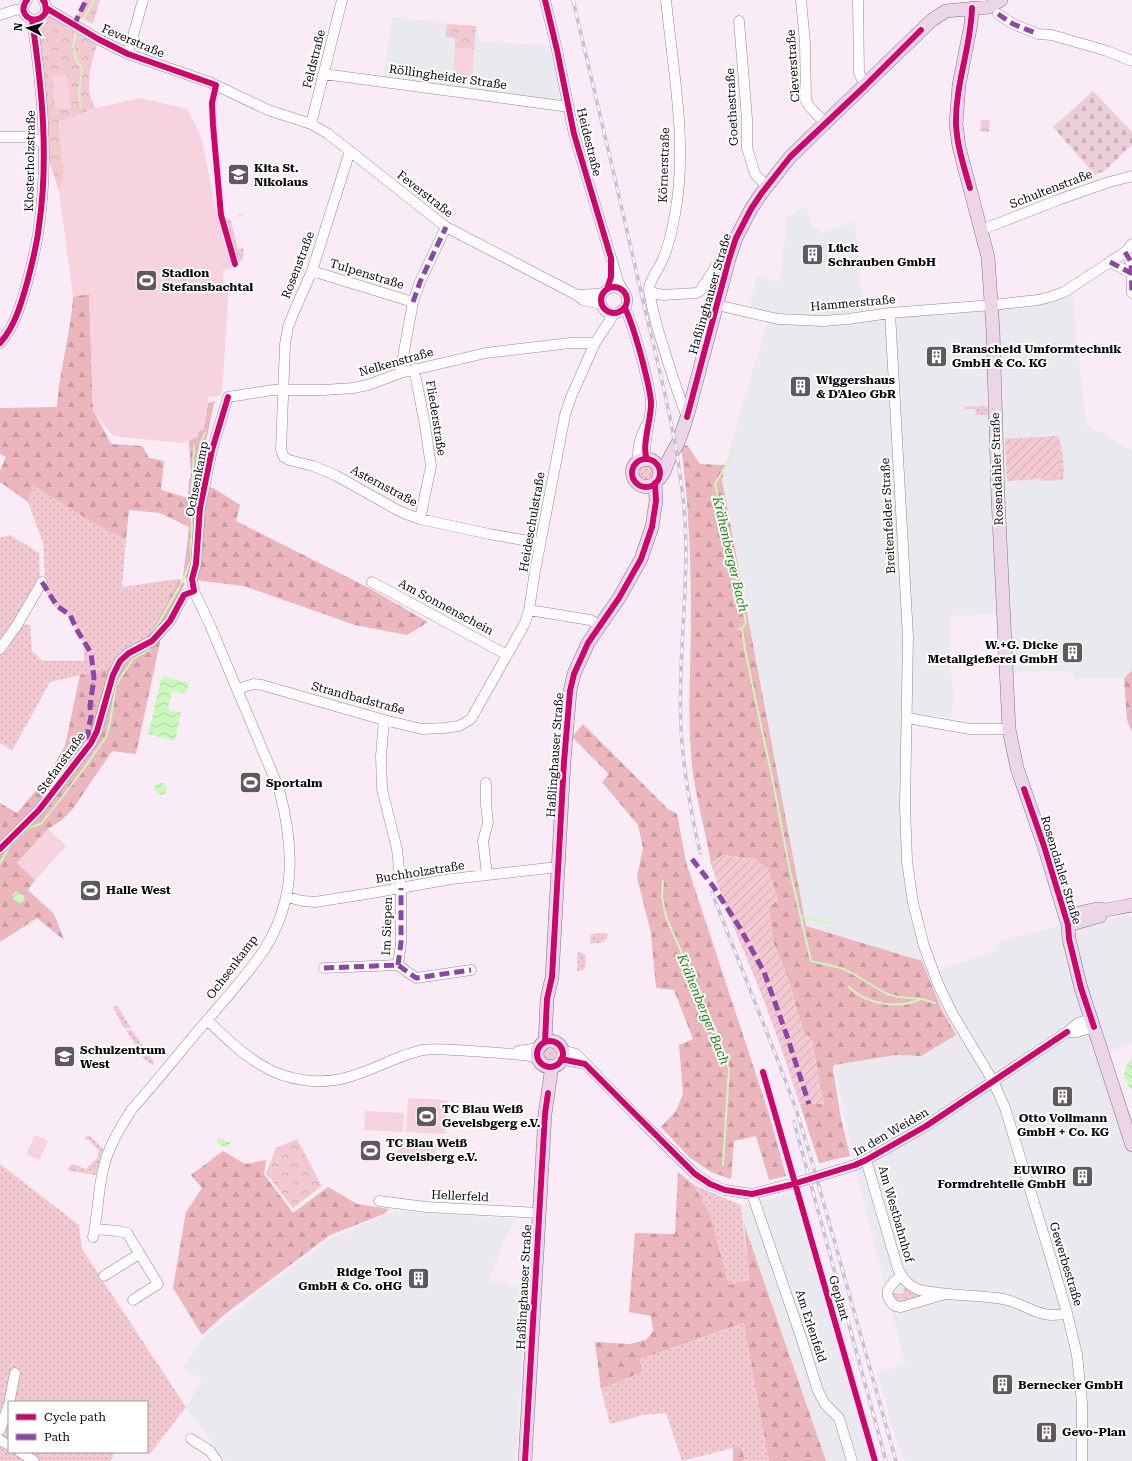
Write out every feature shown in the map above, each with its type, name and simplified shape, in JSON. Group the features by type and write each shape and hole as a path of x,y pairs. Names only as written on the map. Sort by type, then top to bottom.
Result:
{"main road":[{"name":"Haßlinghauser Straße","path":"525,1461 545,1114 554,999 552,977 567,711 574,674 582,656 619,598 641,559 649,537 654,515 653,483 666,470 669,458 678,442 687,417 729,259 744,221 767,186 790,157 932,20 946,11 971,4 989,7 1001,0"},
{"name":"Rosendahler Straße","path":"971,4 970,24 959,85 956,124 959,147 988,257 992,306 998,496 1009,729 1017,768 1044,846 1067,921 1075,937 1091,1004 1093,1023 1132,1145"},
{"path":"646,462 660,472 653,483 639,484 633,478 632,472 646,462 660,463 669,458"},
{"path":"1067,921 1099,916 1106,910 1132,905"}],"street":[{"path":"128,54 143,0"},
{"name":"Feldstraße","path":"311,124 342,0"},
{"name":"Heidestraße","path":"545,0 574,134 611,258 627,300 619,311"},
{"name":"Körnerstraße","path":"666,0 679,118 679,186 669,244 662,262 650,284 650,292 660,337 687,417"},
{"name":"Cleverstraße","path":"801,0 805,43 806,101 825,124"},
{"path":"858,0 859,73 865,86"},
{"path":"0,15 25,4 25,15 32,20 36,20 44,16 45,4"},
{"name":"Feverstraße","path":"45,4 98,40 128,54 209,82 268,110 311,124 327,133 446,227 583,300 602,306"},
{"path":"998,14 1013,24 1038,34 1052,35 1107,51 1132,61"},
{"name":"Klosterholzstraße","path":"0,343 7,335 16,316 34,257 43,188 41,88 32,20"},
{"name":"Goethestraße","path":"739,21 747,119 747,148 755,174 767,186"},
{"name":"Röllingheider Straße","path":"324,74 569,107"},
{"name":"Klosterholzstraße","path":"0,137 27,137 43,142"},
{"name":"Rosenstraße","path":"284,389 285,344 288,327 312,271 350,151"},
{"name":"Schultenstraße","path":"981,230 1072,195 1132,176"},
{"path":"400,373 413,302 420,282 446,227"},
{"path":"1128,248 1131,262 1132,293"},
{"name":"Hammerstraße","path":"717,305 778,318 802,321 848,319 890,313 992,306 1038,300 1064,292 1110,262 1128,248"},
{"name":"Heidestraße","path":"602,306 600,299 611,277 611,258"},
{"path":"650,292 663,295 696,293 700,291 717,265 729,259"},
{"path":"1110,262 1131,273"},
{"name":"Tulpenstraße","path":"312,271 413,302"},
{"path":"576,295 594,294 616,287 622,290"},
{"path":"602,306 608,312 619,311 634,331 648,383 651,402 645,449 646,462"},
{"path":"602,306 605,325"},
{"name":"Heideschulstraße","path":"471,719 525,623 529,610 564,415 595,343 605,325 619,311"},
{"name":"Breitenfelder Straße","path":"890,313 908,637 905,806 908,861 914,903 924,946 938,984 952,1013 993,1081"},
{"name":"Nelkenstraße","path":"228,397 284,389 324,390 353,388 368,385 400,373 450,360 506,350 570,343 595,343"},
{"name":"Fliederstraße","path":"414,369 425,425 430,466 420,519"},
{"name":"Asternstraße","path":"284,389 281,450 284,457 289,460 313,466 339,477 401,512 420,519 488,534 540,543"},
{"name":"Ochsenkamp","path":"133,1300 158,1284 127,1232 118,1230 94,1233 103,1169 109,1148 132,1109 249,971 264,949 276,929 287,897 290,877 291,855 286,815 279,789 210,625 194,591 192,579 196,564 200,508 212,450 228,397"},
{"path":"0,649 17,625 42,582"},
{"name":"Am Sonnenschein","path":"372,582 507,655"},
{"name":"Stefanstraße","path":"0,849 39,810 91,743 97,731 113,675 120,661 129,653 149,643 170,621 184,595 194,591"},
{"path":"529,610 590,620 600,626"},
{"name":"Strandbadstraße","path":"237,689 254,684 262,685 384,720 422,729 459,726 471,719"},
{"path":"907,718 970,729 1009,729"},
{"name":"Im Siepen","path":"384,720 381,756 382,789 386,811 397,849 401,888 401,944 398,965"},
{"path":"486,783 488,823 483,841 487,875"},
{"name":"Buchholzstraße","path":"287,897 314,902 451,879 558,867"},
{"name":"Im Siepen","path":"324,968 398,965 416,978 471,970"},
{"name":"In den Weiden","path":"207,1020 242,1051 261,1065 283,1075 306,1080 328,1081 352,1076 394,1059 423,1050 549,1053 584,1064 695,1174 710,1184 725,1190 752,1194 813,1178 866,1160 926,1126 1067,1032 1077,1032 1093,1023"},
{"name":"Gewerbestraße","path":"993,1081 1005,1108 1067,1313 1077,1355 1081,1386 1082,1461"},
{"name":"Am Westbahnhof","path":"866,1160 898,1269 908,1284 918,1290 1003,1299 1037,1313 1058,1316 1067,1313"},
{"name":"Am Erlenfeld","path":"752,1194 801,1336 818,1391 824,1404 840,1418 852,1461"},
{"name":"Hellerfeld","path":"379,1201 426,1207 539,1213"},
{"path":"104,1276 139,1254"},
{"name":"Am Westbahnhof","path":"901,1275 890,1286 887,1292 889,1302 895,1306 901,1307 946,1294"},
{"path":"10,1401 15,1373"},
{"path":"0,1430 8,1408"},
{"path":"191,1439 210,1451 217,1461"},
{"path":"22,1453 34,1461"}],"shaded area":[{"path":"392,17 476,26 479,41 556,46 569,107 383,81"},
{"path":"455,48 474,49 472,82 453,80"},
{"path":"67,74 71,108 55,109 52,76"},
{"name":"Stadion Stefansbachtal","path":"140,98 187,109 201,136 216,210 231,254 232,269 223,270 224,290 228,290 228,302 222,392 219,396 208,397 204,430 199,431 198,437 182,443 113,436 93,410 89,294 73,297 59,191 64,180 59,122 96,108"},
{"path":"807,207 813,229 818,228 820,233 855,222 863,310 829,316 777,313 750,306 757,276 778,282 781,274 787,216 795,213 795,210"},
{"path":"1072,290 1086,424 1132,451 1132,670 1124,679 1073,679 1073,671 1012,672 1009,614 951,616 950,664 954,695 951,718 913,714 904,830 922,961 806,926 722,480 725,465 770,313 824,318 884,309 989,301"},
{"path":"48,829 66,846 35,880 17,863"},
{"path":"1119,916 1132,917 1132,1044 1108,1052 1132,1121 1132,1461 905,1461 895,1436 877,1372 905,1364 852,1154 834,1064 896,1055 921,1056 956,1035 942,1008 928,974 998,950 996,943 1060,925 1079,927"},
{"name":"TC Blau Weiß Gevelsbgerg e.V.","path":"408,1098 447,1100 445,1134 406,1132"},
{"path":"365,1111 404,1113 403,1132 364,1130"},
{"path":"35,1135 48,1141 39,1160 26,1154"},
{"name":"TC Blau Weiß Gevelsbgerg e.V.","path":"398,1139 437,1140 436,1160 397,1158"},
{"path":"793,1193 871,1461 826,1461 744,1224 741,1205"},
{"path":"395,1211 516,1219 505,1239 488,1282 506,1283 506,1286 526,1287 516,1461 225,1461 186,1407 202,1380 183,1367 203,1338 259,1292 332,1238"}],"green space":[{"path":"84,0 100,0 93,24 77,16"},
{"path":"48,17 56,19 67,28 97,45 92,60 89,77 90,94 96,108 59,122 64,180 59,191 48,157 36,28"},
{"path":"447,24 476,26 474,49 455,48 455,38 445,37"},
{"path":"1093,91 1132,132 1132,145 1102,173 1101,172 1095,175 1053,127"},
{"path":"981,120 990,120 989,132 980,131"},
{"path":"218,123 218,134 216,135 215,124"},
{"path":"223,206 225,220 230,218 238,249 243,248 244,250 242,259 238,265 223,218"},
{"path":"89,293 93,410 111,444 142,446 149,458 164,461 161,490 188,498 189,479 191,477 189,441 194,438 199,430 204,430 208,403 216,401 214,403 199,482 215,489 240,505 236,521 369,588 428,622 407,635 355,625 244,586 195,580 183,577 189,527 160,513 129,510 126,539 107,531 34,486 28,502 0,482 0,471 6,457 0,454 0,408 57,407 73,297"},
{"path":"987,406 988,415 976,415 975,409 964,409 964,407"},
{"path":"1059,436 1064,474 1063,480 1042,481 1043,475 1005,439"},
{"path":"1059,436 1061,478 1007,481 1005,439"},
{"path":"687,445 700,464 725,465 722,480 806,926 922,961 941,1008 956,1035 921,1056 896,1055 834,1065 833,1070 841,1119 850,1156 819,1163 800,1104 824,1104 811,1037 804,1034 787,975 773,942 769,907 778,900 756,859 722,855 711,864 696,791 692,766 690,729 690,553 688,510 681,447"},
{"path":"646,466 651,468 653,473 651,478 646,480 641,478 639,473 641,468"},
{"path":"34,486 107,531 126,539 122,587 178,579 148,636 142,642 122,653 108,669 50,682 12,751 0,743 0,652 20,624 30,625 32,651 43,661 84,661 84,643 69,616 55,607 42,586 45,580 43,543 28,502"},
{"path":"10,535 39,553 40,582 4,641 0,639 0,538"},
{"path":"178,579 185,583 164,623 136,754 112,751 72,810 62,820 48,829 17,863 35,880 28,890 54,914 64,940 37,918 0,942 0,803 17,813 45,780 65,746 80,675 108,669 122,653 142,642 148,636"},
{"path":"1132,670 1132,732 1127,720 1124,679"},
{"path":"583,724 668,809 677,814 686,862 769,1114 786,1176 769,1180 756,1136 734,1141 731,1179 711,1172 689,1157 661,1127 676,1111 683,1094 679,1045 693,1039 674,990 656,988 651,933 637,877 643,848 638,825 602,782 609,774 572,737"},
{"path":"722,855 756,859 769,870 778,900 769,907 773,942 787,975 804,1034 811,1037 824,1104 800,1104 760,991 717,883 711,864"},
{"path":"604,933 608,935 607,939 600,943 590,943 591,934"},
{"path":"578,951 586,955 585,969 577,971"},
{"path":"117,1005 131,1028 124,1028 113,1007"},
{"path":"126,1030 132,1030 154,1062 153,1065 145,1060"},
{"path":"551,1048 554,1049 554,1059 547,1060 544,1059 543,1052 544,1049"},
{"path":"89,1135 103,1149 96,1175 69,1171 68,1169 72,1164 86,1169 97,1158 99,1151 88,1139 84,1141"},
{"path":"297,1139 322,1186 293,1208 266,1173 276,1148"},
{"path":"223,1151 245,1164 266,1160 264,1174 293,1213 328,1187 357,1204 389,1209 384,1214 330,1235 225,1314 202,1335 173,1288 186,1212 202,1188 191,1175"},
{"path":"0,1164 79,1225 82,1249 186,1407 150,1454 148,1452 148,1401 8,1401 8,1453 114,1453 111,1461 0,1461"},
{"path":"678,1172 694,1185 710,1214 729,1285 749,1280 744,1224 826,1461 769,1461 744,1323 640,1359 642,1372 601,1389 595,1342 629,1344 646,1340 653,1331 651,1316 629,1312 635,1233 675,1234"},
{"path":"694,1185 741,1205 749,1280 729,1285 710,1214"},
{"path":"904,1286 923,1295 923,1297 896,1303 891,1293 903,1294"},
{"path":"745,1323 769,1461 745,1461 741,1446 682,1461 666,1413 643,1415 610,1424 601,1389 642,1372 640,1359"},
{"path":"741,1446 745,1461 733,1461 733,1448"}],"water":[{"path":"162,676 189,683 186,694 172,691 168,709 181,712 175,741 148,734"},
{"path":"159,783 163,783 167,789 163,795 159,795 155,791 155,787"},
{"path":"16,891 24,896 25,899 21,904 13,899 12,896"},
{"path":"1132,1058 1132,1091 1124,1074 1128,1062"},
{"path":"219,1138 230,1142 229,1147 221,1146 217,1143"}],"waterway":[{"path":"83,20 94,0"},
{"path":"76,34 73,46 76,59 82,69 79,93 81,108"},
{"path":"201,442 205,433"},
{"path":"151,636 181,584 191,561 191,514 194,446"},
{"name":"Krähenberger Bach","path":"732,456 715,484 746,623 742,628 738,629"},
{"path":"742,628 745,650 790,871 811,961 841,968 887,994 898,997 922,999 935,1003"},
{"path":"0,863 10,846 30,827 41,824 80,774 106,737 110,723 116,685 133,659 149,650 150,646"},
{"name":"Krähenberger Bach","path":"663,881 662,897 666,917 717,1035 729,1069 723,1165"},
{"path":"801,916 831,924"},
{"path":"849,987 865,998 884,1004 903,1004 921,999"}],"railway":[{"path":"573,0 672,425 680,474 683,498 686,555 680,699 681,728 688,791 700,853"},
{"path":"712,893 796,1109 896,1461"},
{"path":"794,1122 886,1461"}],"marked path":[{"path":"74,25 86,0"},
{"path":"998,14 1013,24 1038,34"},
{"path":"413,302 420,282 446,227"},
{"path":"1125,252 1131,262 1132,293"},
{"path":"1110,262 1131,273"},
{"path":"42,582 57,606 70,615 91,653 94,678 90,706 91,717 88,730 90,742"},
{"path":"692,859 713,886 740,928 764,972 809,1104"},
{"path":"398,965 401,943 401,888"},
{"path":"324,968 398,965 416,978 471,970"}],"cycle path":[{"path":"27,0 24,5 25,14 28,18 32,19 42,17 46,12 45,3 43,0"},
{"path":"545,0 574,134 611,258 611,277 607,289"},
{"path":"46,8 98,39 128,54 216,85 212,103 221,215 235,264"},
{"path":"970,188 959,148 956,109 960,80 969,37 972,8"},
{"path":"0,343 14,322 25,291 36,247 42,200 44,175 43,123 39,71 32,20"},
{"path":"687,417 729,259 736,238 751,209 790,157 865,86 921,30"},
{"path":"614,287 623,291 627,300 623,309 614,313 605,309 601,300 605,291 614,287"},
{"path":"625,308 637,342 647,378 651,402 645,447 647,459"},
{"path":"0,849 39,810 91,743 97,731 113,675 120,661 129,653 152,641 170,621 184,595 194,591 192,579 196,564 200,508 212,450 228,397"},
{"path":"646,459 656,463 660,473 656,483 646,487 636,483 632,473 636,463 646,459"},
{"path":"545,1042 547,999 552,977 564,762 570,691 574,674 588,643 619,598 641,559 652,527 656,501 655,483"},
{"path":"1024,789 1044,846 1068,925 1069,939 1081,988 1094,1027"},
{"path":"561,1059 585,1064 695,1174 710,1184 725,1190 752,1194 790,1185 855,1165 866,1160 926,1126 1067,1032"},
{"path":"550,1041 559,1045 563,1054 559,1063 550,1067 541,1063 537,1054 541,1045 550,1041"},
{"name":"Geplant","path":"763,1072 875,1461"},
{"path":"525,1461 545,1114 548,1093"}],"place":[{"name":"Kita St. Nikolaus","path":"238,175"},
{"name":"Lück Schrauben GmbH","path":"812,255"},
{"name":"Stadion Stefansbachtal","path":"147,280"},
{"name":"Branscheid Umformtechnik GmbH & Co. KG","path":"937,356"},
{"name":"Wiggershaus & D'Aleo GbR","path":"801,387"},
{"name":"W.+G. Dicke Metallgießerei GmbH","path":"1073,652"},
{"name":"Sportalm","path":"250,783"},
{"name":"Halle West","path":"90,890"},
{"name":"Schulzentrum West","path":"65,1057"},
{"name":"Otto Vollmann GmbH + Co. KG","path":"1063,1097"},
{"name":"TC Blau Weiß Gevelsbgerg e.V.","path":"426,1116"},
{"name":"TC Blau Weiß Gevelsberg e.V.","path":"370,1150"},
{"name":"EUWIRO Formdrehteile GmbH","path":"1082,1177"},
{"name":"Ridge Tool GmbH & Co. oHG","path":"418,1279"},
{"name":"Bernecker GmbH","path":"1002,1385"},
{"name":"Gevo-Plan","path":"1046,1432"}]}
